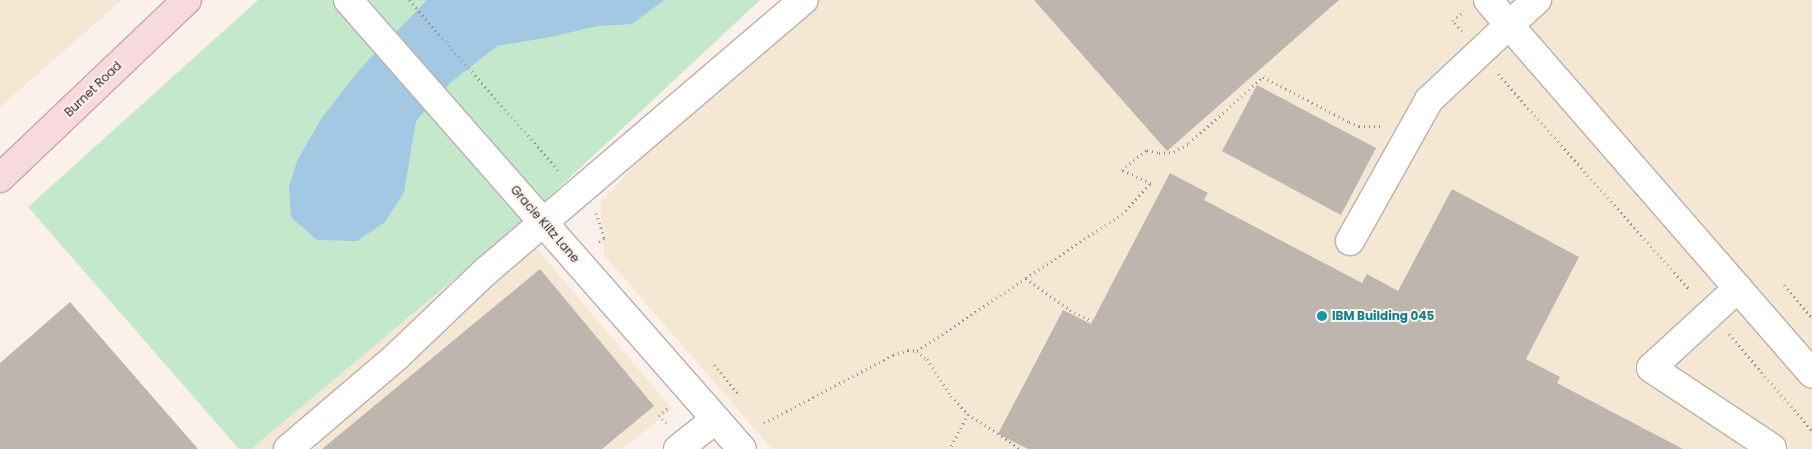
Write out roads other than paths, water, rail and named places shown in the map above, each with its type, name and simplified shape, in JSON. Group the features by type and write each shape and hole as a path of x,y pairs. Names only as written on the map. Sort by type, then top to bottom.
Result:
{"main road":[{"name":"Burnet Road","path":"0,178 187,0"}],"street":[{"name":"Gracie Kiltz Lane","path":"348,0 742,449"},
{"path":"288,449 396,356 485,272 804,0"},
{"path":"1350,240 1428,100 1537,0"},
{"path":"1477,4 1509,25 1738,288 1808,361"},
{"path":"1738,288 1651,368 1772,448"},
{"path":"674,438 716,419"}],"water":[{"path":"427,0 664,0 632,24 598,26 497,46 450,83 416,121 404,192 385,222 357,241 317,240 291,217 289,187 297,161 321,119 360,69"}],"place":[{"name":"IBM Building 045","path":"1322,316"}]}
